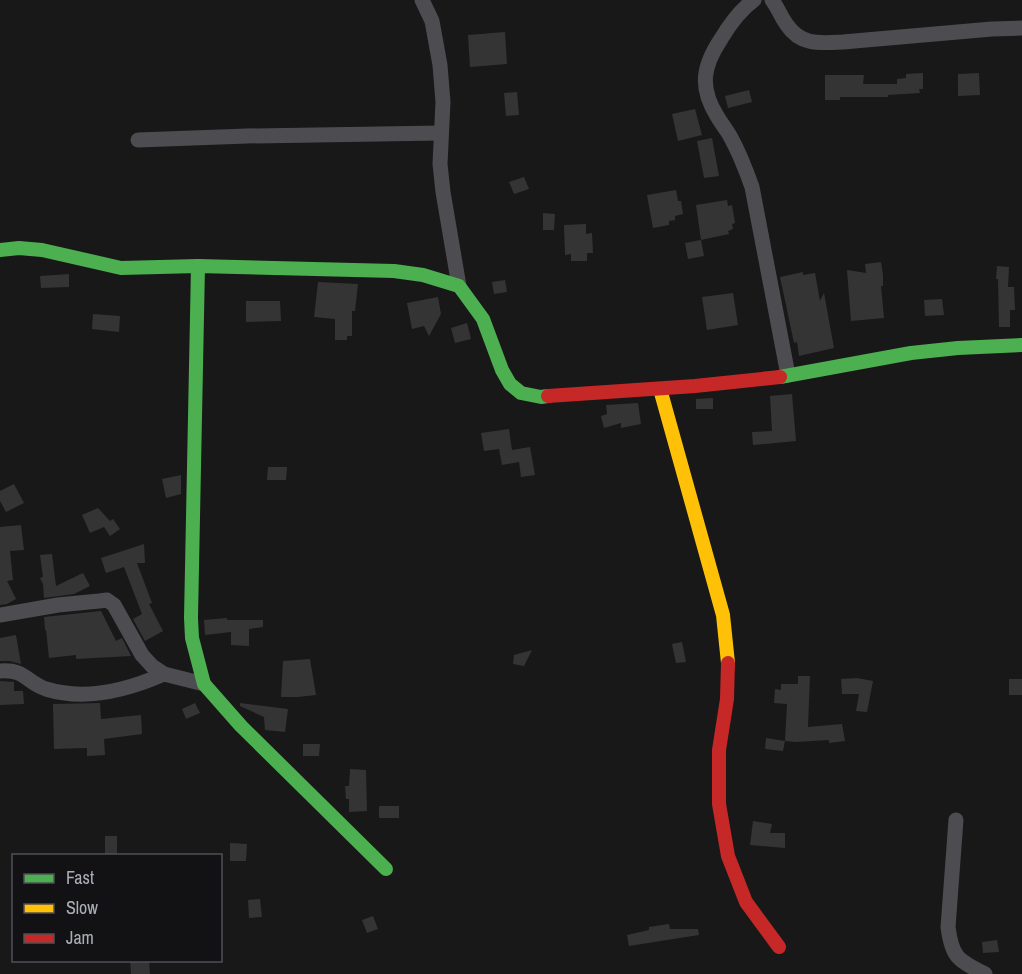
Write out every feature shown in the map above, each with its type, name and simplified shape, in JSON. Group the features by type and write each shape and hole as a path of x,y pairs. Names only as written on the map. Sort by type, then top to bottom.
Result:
{"street":[{"path":"422,0 432,21 440,65 443,102 440,164 442,192 459,286 483,319 502,370 510,384 521,393 541,397 712,385 788,375 896,355 966,346 1022,345"},
{"path":"754,0 735,18 714,48 706,68 704,84 716,115 742,159 752,187 788,375"},
{"path":"772,0 793,33 804,40 820,43 1022,28"},
{"path":"138,140 441,133"},
{"path":"0,250 19,248 42,250 122,268 198,266 394,271 423,275 459,286"},
{"path":"198,266 191,618 192,638 204,684 241,726 386,868"},
{"path":"660,389 723,615 729,657 727,699 719,750 719,804 728,856 746,902 779,947"},
{"path":"0,615 106,600 114,605 142,655 152,666 164,674 204,684"},
{"path":"0,671 16,671 46,689 63,693 88,694 132,687 164,674"},
{"path":"956,820 948,927 950,945 954,954 985,974"}],"building":[{"path":"505,32 507,64 470,67 468,35"},
{"path":"923,73 923,89 919,89 920,93 888,95 888,97 840,97 840,100 825,100 825,75 864,75 863,84 897,84 897,79 906,78 906,74"},
{"path":"979,73 980,95 958,96 958,74"},
{"path":"749,90 752,102 728,108 725,96"},
{"path":"517,92 519,115 506,116 504,93"},
{"path":"695,109 702,135 678,141 672,114"},
{"path":"712,138 719,176 704,178 697,141"},
{"path":"524,177 529,189 514,194 509,182"},
{"path":"676,190 683,214 675,216 675,220 669,221 669,225 653,228 647,195"},
{"path":"727,200 728,206 732,205 735,223 732,224 733,229 728,231 729,234 701,240 696,205"},
{"path":"543,213 555,214 554,230 543,230"},
{"path":"586,224 586,234 592,233 593,253 587,253 587,261 571,261 571,254 565,255 564,225"},
{"path":"701,240 704,256 688,259 685,243"},
{"path":"881,262 884,318 851,321 847,270 866,273 865,264"},
{"path":"997,266 1009,267 1008,287 1014,287 1015,310 1010,310 1010,327 999,327"},
{"path":"803,272 803,275 815,273 820,301 824,293 834,348 799,356 797,342 794,343 780,277"},
{"path":"69,274 69,287 41,288 40,276"},
{"path":"505,280 507,292 494,294 492,282"},
{"path":"318,282 358,284 355,311 352,311 352,336 347,336 347,340 335,340 335,319 314,317"},
{"path":"733,293 738,325 707,330 702,297"},
{"path":"438,297 441,314 429,336 424,326 412,329 407,303"},
{"path":"942,299 944,315 925,316 924,300"},
{"path":"246,301 280,301 281,321 246,322"},
{"path":"93,314 120,316 119,332 92,329"},
{"path":"467,323 471,339 455,343 451,328"},
{"path":"792,394 796,441 753,445 752,432 772,431 770,396"},
{"path":"713,398 713,409 696,409 696,399"},
{"path":"638,403 641,424 621,428 621,423 604,428 601,416 607,414 606,405"},
{"path":"509,429 512,450 530,447 535,475 521,477 519,462 502,465 499,449 484,451 481,433"},
{"path":"268,467 287,467 286,480 267,480"},
{"path":"181,475 181,494 166,498 162,479"},
{"path":"14,484 24,503 6,512 0,501 0,491"},
{"path":"98,508 110,521 113,519 120,529 110,536 104,527 90,533 82,515"},
{"path":"21,525 24,550 10,551 13,580 7,581 16,599 0,605 0,527"},
{"path":"144,544 145,563 137,563 152,603 149,604 163,631 145,641 133,619 142,614 124,567 106,573 101,558"},
{"path":"52,554 56,586 83,573 90,586 74,594 44,598 40,578 43,577 40,555"},
{"path":"101,611 116,641 122,638 131,656 76,659 76,655 49,658 44,617"},
{"path":"227,618 227,620 263,620 263,627 249,629 249,646 231,645 231,632 205,635 204,620"},
{"path":"16,635 21,664 0,661 0,638"},
{"path":"682,642 686,662 676,663 672,644"},
{"path":"532,650 524,666 513,664 514,655"},
{"path":"310,659 316,695 281,697 283,661"},
{"path":"798,676 810,676 808,727 842,724 845,741 829,743 829,740 785,741 787,704 774,703 775,689 781,690 781,684 798,684"},
{"path":"857,678 873,681 867,712 856,711 859,694 842,694 841,679"},
{"path":"1009,679 1022,679 1022,695 1009,695"},
{"path":"0,681 14,682 14,691 23,691 24,704 0,705"},
{"path":"100,703 101,719 141,715 142,734 104,739 105,755 87,756 87,748 54,749 53,704"},
{"path":"195,703 200,713 186,719 182,709"},
{"path":"240,703 288,709 285,732 265,730 264,717 240,706"},
{"path":"766,738 785,741 783,751 765,749"},
{"path":"303,744 320,744 319,756 303,756"},
{"path":"350,769 366,770 367,811 349,812 349,799 346,799 345,786 349,786"},
{"path":"379,806 399,806 399,818 379,818"},
{"path":"753,821 772,824 770,833 785,833 785,848 750,845"},
{"path":"105,836 117,836 117,854 105,854"},
{"path":"230,843 247,844 246,861 230,861"},
{"path":"260,899 262,917 249,918 248,900"},
{"path":"373,916 378,929 367,933 362,920"},
{"path":"669,924 670,929 698,929 699,935 629,946 627,935 649,930 649,927"},
{"path":"997,940 999,952 983,953 982,942"},
{"path":"130,962 149,962 150,974 131,974"}],"traffic: fast":[{"path":"0,250 19,248 42,250 121,268 198,266 394,271 423,275 459,286 483,319 502,370 510,384 521,393 548,396"},
{"path":"198,266 191,618 192,638 204,684 241,726 386,869"},
{"path":"780,377 911,353 1022,345"}],"traffic: slow":[{"path":"660,389 723,615 728,663"}],"traffic: jam":[{"path":"548,396 695,386 780,377"},
{"path":"728,663 727,699 719,750 719,804 728,856 746,902 779,947"}]}
